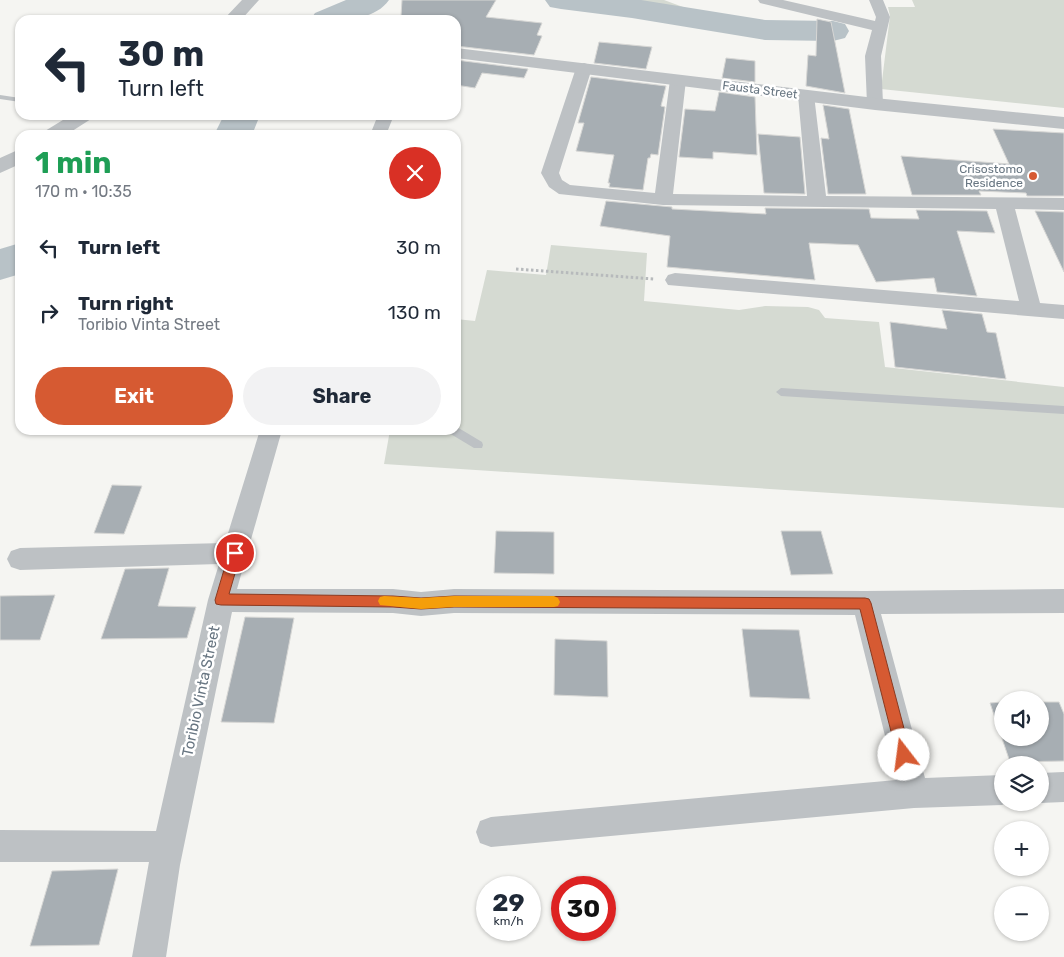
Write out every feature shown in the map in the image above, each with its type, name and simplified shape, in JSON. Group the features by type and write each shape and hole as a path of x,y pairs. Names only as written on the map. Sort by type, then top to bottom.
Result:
{"street":[{"path":"236,15 251,0"},
{"path":"765,0 880,27"},
{"path":"875,104 873,56 883,17 876,0"},
{"name":"Fausta Street","path":"461,54 875,104 1064,123"},
{"path":"584,68 550,173 555,184 565,190 663,199 1064,204"},
{"path":"663,199 678,80"},
{"path":"806,95 817,202"},
{"path":"60,130 76,120"},
{"path":"0,167 15,158"},
{"path":"1004,204 1032,309"},
{"path":"675,280 1064,312"},
{"name":"Toribio Vinta Street","path":"149,957 168,847 221,600 270,435"},
{"path":"20,559 235,553"},
{"path":"221,600 393,601 421,604 454,601 865,603 1064,601"},
{"path":"865,603 914,793"},
{"path":"1049,788 1064,787"},
{"path":"491,832 914,793 994,790"},
{"path":"0,846 168,847"}],"lane":[{"path":"0,97 15,99"},
{"path":"781,392 1064,410"},
{"path":"461,435 478,445"}],"path":[{"path":"516,269 675,280"}],"shaded area":[{"path":"625,0 664,0 702,14"},
{"path":"912,0 1064,0 1064,108 881,89 890,16 888,7 915,7"},
{"path":"551,245 647,253 644,301 739,310 765,306 808,307 819,310 825,318 879,322 885,367 1064,387 1064,508 384,464 389,435 461,435 461,320 475,321 487,270 546,275"}],"building":[{"path":"402,0 496,0 486,17 542,23 537,35 542,36 534,55 461,47 461,15 401,15"},
{"path":"817,19 831,22 845,93 806,86 808,55 816,56"},
{"path":"599,42 652,47 646,69 594,63"},
{"path":"726,58 755,61 755,82 722,78"},
{"path":"461,61 528,69 524,78 482,73 475,88 461,86"},
{"path":"591,77 666,86 661,106 665,107 658,155 651,154 650,158 648,158 643,190 609,187 610,183 608,183 614,155 576,151 584,123 578,123"},
{"path":"719,92 755,97 757,155 713,152 713,159 679,157 685,109 715,111"},
{"path":"823,105 849,109 866,194 828,194 821,138 829,139"},
{"path":"993,129 1064,133 1064,196 1027,196 1026,193 979,191 981,195 912,195 901,156 1009,164"},
{"path":"758,134 800,137 805,194 764,193"},
{"path":"606,201 672,207 672,209 766,214 765,208 869,209 871,218 919,219 916,210 987,211 995,233 957,231 977,296 937,292 934,278 876,282 858,245 809,243 815,280 667,267 670,236 600,226"},
{"path":"1035,211 1064,212 1064,272"},
{"path":"942,310 982,314 987,332 996,333 1006,379 895,367 890,322 947,329"},
{"path":"112,485 142,486 124,534 94,533"},
{"path":"496,531 554,532 554,574 494,573"},
{"path":"781,531 821,531 833,574 791,575"},
{"path":"169,568 158,606 196,607 187,638 101,639 125,569"},
{"path":"55,595 40,640 0,640 0,596"},
{"path":"245,617 294,618 274,723 221,722"},
{"path":"742,629 799,630 810,699 750,697"},
{"path":"555,639 607,641 608,697 554,695"},
{"path":"1049,702 1059,702 1064,714 1064,761 1049,761 1049,756 1008,756 1005,746 1049,746"},
{"path":"990,703 994,703 994,715"},
{"path":"118,869 99,945 30,946 52,871"}],"waterway":[{"path":"338,15 373,0"},
{"path":"561,0 632,8 765,30 833,31"},
{"path":"235,130 240,120"},
{"path":"0,266 15,259"}],"slow traffic":[{"path":"384,601 421,604 454,601 554,602"}],"place":[{"name":"Crisostomo Residence","path":"1033,176"}],"route":[{"path":"235,553 221,600 393,601 421,604 454,601 865,603 904,755"}]}
